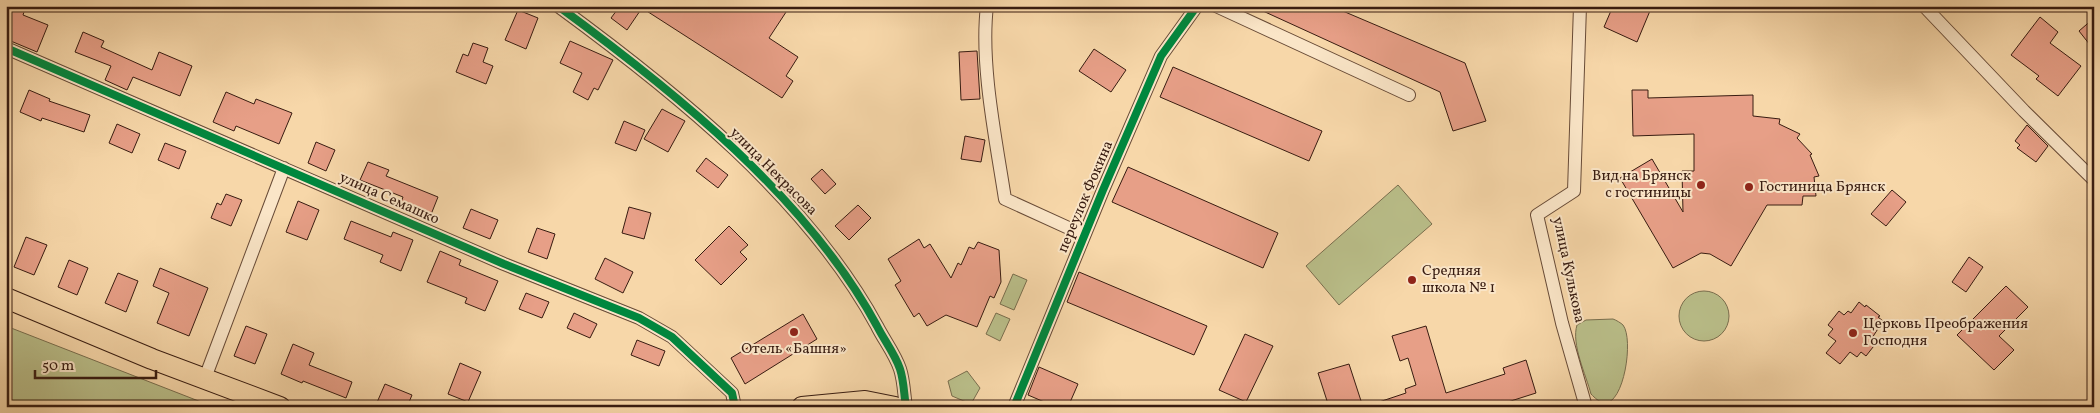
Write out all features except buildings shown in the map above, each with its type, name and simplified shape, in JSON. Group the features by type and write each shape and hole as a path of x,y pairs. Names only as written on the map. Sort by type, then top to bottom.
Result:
{"main road":[{"path":"6,298 152,359 280,407"},
{"path":"802,407 865,401 895,407"}],"street":[{"name":"улица Некрасова","path":"558,6 622,54 690,110 772,187 812,230 870,312 900,369 906,407"},
{"path":"987,6 984,28 1005,199 1084,236"},
{"name":"переулок Фокина","path":"1014,407 1161,56 1197,6"},
{"path":"1216,6 1409,95"},
{"name":"улица Кулькова","path":"1580,6 1574,191 1537,215 1562,324 1586,407"},
{"path":"1924,6 2024,111 2094,180"},
{"name":"улица Семашко","path":"6,48 504,264 639,318 672,337 732,393 736,407"},
{"path":"205,378 284,168"}],"green space":[{"path":"1398,185 1432,224 1339,305 1306,266"},
{"path":"1013,274 1027,280 1014,310 1000,304"},
{"path":"1704,291 1722,298 1729,316 1722,334 1704,341 1686,334 1679,316 1686,298"},
{"path":"996,313 1010,319 1000,341 986,334"},
{"path":"1613,319 1623,325 1626,332 1627,356 1622,383 1617,394 1611,401 1604,403 1591,394 1577,350 1576,333 1577,325 1586,320"},
{"path":"6,326 214,407 6,407"},
{"path":"967,371 980,388 971,404 952,396 948,381"}],"cycle path":[{"path":"558,6 647,74 691,111 776,190 814,234 848,279 877,326 898,363 906,407"},
{"path":"1014,407 1103,190 1161,56 1197,6"},
{"path":"6,48 504,264 639,318 672,337 732,393 735,407"}],"place":[{"name":"Вид на Брянск с гостиницы","path":"1701,185"},
{"name":"Гостиница Брянск","path":"1749,187"},
{"name":"Средняя школа № 1","path":"1412,280"},
{"name":"Отель «Башня»","path":"794,332"},
{"name":"Церковь Преображения Господня","path":"1853,333"}]}
